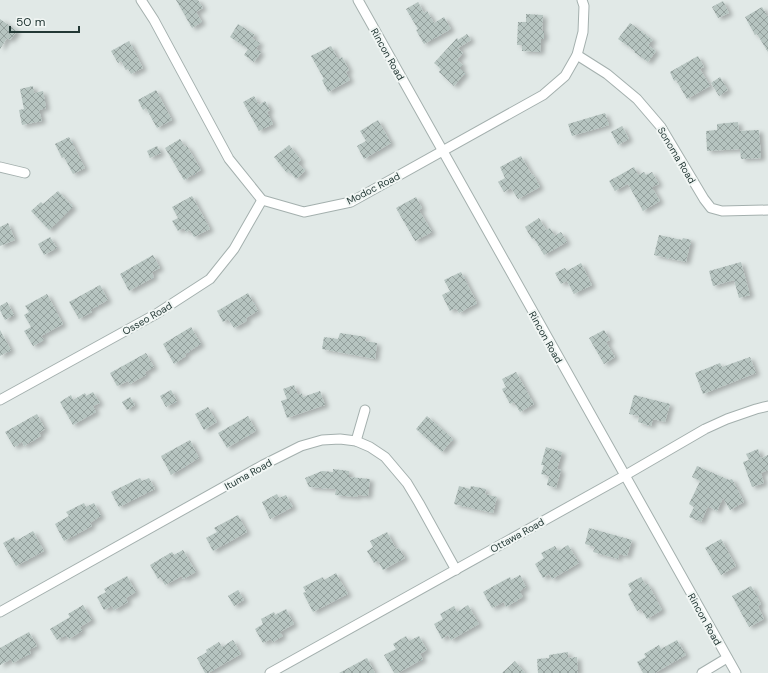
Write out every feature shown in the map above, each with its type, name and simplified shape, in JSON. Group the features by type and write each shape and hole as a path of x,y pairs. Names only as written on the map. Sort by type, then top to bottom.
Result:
{"street":[{"path":"141,0 154,20 229,159 262,200"},
{"name":"Rincon Road","path":"358,0 736,673"},
{"name":"Modoc Road","path":"262,200 304,212 351,202 543,95 564,76 577,56 583,32 584,6 582,0"},
{"name":"Sonoma Road","path":"577,56 608,74 637,99 661,127 704,199 711,208 722,211 768,210"},
{"path":"0,167 25,173"},
{"name":"Osseo Road","path":"0,400 156,314 210,279 234,249 262,200"},
{"name":"Ottawa Road","path":"270,673 624,476 705,429 727,419 768,406"},
{"path":"356,441 365,410"},
{"name":"Ituma Road","path":"0,612 263,465 301,446 322,440 340,439 356,441 370,447 385,457 407,483 456,570"},
{"path":"702,673 727,658"}],"building":[{"path":"176,0 198,0 203,8 196,12 202,22 192,28"},
{"path":"723,1 729,13 718,18 712,7"},
{"path":"418,2 424,13 427,11 434,23 444,17 451,29 424,44 416,30 418,29 406,9"},
{"path":"762,7 768,17 768,52 757,34 755,35 745,17"},
{"path":"526,14 543,15 542,31 544,31 544,39 541,39 540,52 522,51 522,45 517,45 518,22 526,22"},
{"path":"0,19 17,31 10,40 7,38 0,49"},
{"path":"630,23 653,40 648,45 656,51 648,62 618,39"},
{"path":"238,24 255,35 252,38 260,43 256,49 261,52 254,62 244,55 248,49 230,37"},
{"path":"467,34 471,40 458,48 463,53 457,60 463,65 460,68 465,73 454,86 439,72 441,69 434,63 457,38 458,40"},
{"path":"129,41 143,68 131,74 128,69 126,70 121,61 118,63 111,51"},
{"path":"331,46 338,59 342,57 349,70 346,72 350,80 328,92 322,80 324,79 311,56"},
{"path":"698,56 704,67 700,69 710,86 687,99 676,80 674,81 670,72"},
{"path":"720,77 728,90 719,96 711,83"},
{"path":"33,86 34,93 43,91 46,108 39,110 42,121 22,125 19,110 24,109 20,89"},
{"path":"156,90 172,120 157,128 146,108 143,110 138,100"},
{"path":"254,96 259,105 265,101 270,110 267,112 273,124 259,131 243,102"},
{"path":"605,113 609,125 572,136 568,124"},
{"path":"378,120 391,143 364,159 357,146 366,141 360,131"},
{"path":"738,122 739,131 759,130 761,158 741,159 740,149 707,151 706,131 717,130 717,124"},
{"path":"622,126 629,139 618,145 611,132"},
{"path":"69,137 85,168 73,174 64,157 62,158 55,144"},
{"path":"180,139 185,147 187,146 201,170 184,180 165,148"},
{"path":"289,145 301,160 298,163 305,171 296,179 289,171 287,173 274,157"},
{"path":"157,146 161,153 150,158 147,151"},
{"path":"521,156 540,187 518,199 511,188 504,192 498,182 505,178 500,167"},
{"path":"634,167 638,175 644,172 646,175 652,172 659,184 652,187 660,201 643,211 628,184 615,191 609,181"},
{"path":"58,191 73,207 49,230 31,211 41,202 43,204"},
{"path":"192,196 210,229 194,237 190,230 186,232 184,228 178,231 172,221 178,218 172,207"},
{"path":"416,197 422,208 419,210 432,232 415,241 396,208"},
{"path":"539,218 546,230 550,228 555,236 561,232 567,242 544,255 534,238 532,239 525,227"},
{"path":"8,223 15,240 0,246 0,227"},
{"path":"659,235 682,240 683,238 691,240 686,262 654,255"},
{"path":"50,237 57,248 44,255 38,244"},
{"path":"153,255 160,268 152,272 154,277 129,291 120,274"},
{"path":"741,262 750,295 739,298 734,280 713,286 709,271"},
{"path":"581,263 592,285 574,294 567,281 561,284 555,273 565,268 567,271"},
{"path":"461,272 477,303 459,313 456,308 450,311 442,295 450,291 444,280"},
{"path":"100,285 108,300 90,310 92,312 79,319 69,302"},
{"path":"248,293 258,311 246,318 247,321 234,328 228,319 223,322 217,311"},
{"path":"47,294 63,324 41,336 44,340 33,346 24,331 31,327 24,315 29,312 25,306"},
{"path":"7,302 14,315 5,320 0,310 0,306"},
{"path":"191,327 201,344 185,354 186,356 174,364 163,344"},
{"path":"0,330 11,350 0,356"},
{"path":"604,330 610,340 606,342 615,357 604,364 589,338"},
{"path":"340,333 366,337 365,341 377,343 375,359 322,349 324,337 338,339"},
{"path":"146,353 154,367 145,372 146,375 130,384 128,381 117,386 110,373"},
{"path":"750,357 756,373 703,394 695,373 720,363 722,367"},
{"path":"516,372 534,404 520,412 514,402 510,404 502,389 506,387 502,379"},
{"path":"294,385 298,395 302,393 303,397 320,391 325,405 287,418 281,401 287,399 283,389"},
{"path":"171,390 177,401 166,407 160,396"},
{"path":"93,392 100,403 93,406 96,412 73,425 60,402 71,395 73,400 85,393 86,396"},
{"path":"634,395 670,404 665,422 653,419 651,426 638,422 639,416 629,414"},
{"path":"130,397 135,405 127,410 122,402"},
{"path":"208,407 217,422 204,430 195,414"},
{"path":"37,414 45,429 39,433 41,436 24,446 22,442 14,447 5,432"},
{"path":"248,416 256,431 227,448 218,433"},
{"path":"427,416 453,439 442,452 416,429"},
{"path":"190,440 199,458 171,475 161,456"},
{"path":"546,447 562,452 557,469 561,470 556,488 547,485 549,476 541,474 544,465 541,465"},
{"path":"758,449 761,458 768,455 768,470 761,473 764,483 752,487 743,462 749,460 746,454"},
{"path":"697,466 729,480 732,479 744,502 730,510 723,498 717,511 708,506 701,522 689,517 694,507 689,504 700,481 692,477"},
{"path":"333,469 349,471 349,477 370,479 368,496 358,495 357,497 335,495 336,489 309,487 305,478 322,471 333,472"},
{"path":"140,478 142,481 149,478 155,489 119,507 111,492"},
{"path":"459,486 470,489 471,486 486,489 485,494 497,497 493,513 454,504"},
{"path":"277,494 279,498 286,495 293,507 270,519 262,502"},
{"path":"84,503 86,507 94,503 101,516 90,523 92,526 64,541 55,524 69,516 66,512"},
{"path":"238,515 247,532 213,551 206,538 217,532 214,528"},
{"path":"589,528 632,540 627,556 619,554 618,559 593,552 595,547 585,544"},
{"path":"33,531 44,551 16,566 3,543 14,537 16,541"},
{"path":"387,532 396,549 399,548 405,558 383,570 378,561 374,563 367,551 373,547 370,541"},
{"path":"721,539 736,566 721,575 705,548"},
{"path":"568,545 579,563 552,579 549,574 543,578 535,564 544,558 541,553 555,546 558,551"},
{"path":"183,550 196,572 183,579 182,576 165,585 160,577 158,579 150,565 172,552 174,555"},
{"path":"336,573 348,594 313,612 303,593 306,592 303,587 323,577 324,580"},
{"path":"520,575 526,587 520,591 523,597 506,607 504,602 492,608 483,592 510,577 511,580"},
{"path":"127,576 136,592 126,598 128,602 114,610 112,606 104,610 97,597 106,592 104,589"},
{"path":"641,577 646,585 648,584 662,610 647,619 641,609 637,611 628,594 632,591 628,584"},
{"path":"751,586 761,604 758,606 764,619 749,627 732,596"},
{"path":"238,590 244,600 234,606 228,596"},
{"path":"83,605 92,620 80,627 82,631 69,639 66,635 57,640 50,629 70,617 68,614"},
{"path":"468,605 479,624 451,640 448,635 442,639 434,624 443,619 440,614 454,606 457,612"},
{"path":"286,609 294,624 280,632 283,636 273,642 271,639 263,643 255,629 263,624 261,619 274,612 275,615"},
{"path":"29,632 37,646 29,650 31,653 13,663 11,659 0,665 0,648"},
{"path":"406,636 409,641 419,636 427,650 420,654 423,659 398,673 394,673 384,655 396,649 393,644"},
{"path":"233,640 241,654 208,673 205,673 197,658 219,642 222,647"},
{"path":"677,640 686,655 655,673 643,673 637,662 646,657 644,654 659,645 661,649"},
{"path":"568,652 568,658 577,657 578,673 538,673 537,659 549,658 549,655"},
{"path":"367,658 375,673 339,673"},
{"path":"515,661 525,673 502,673"}]}
